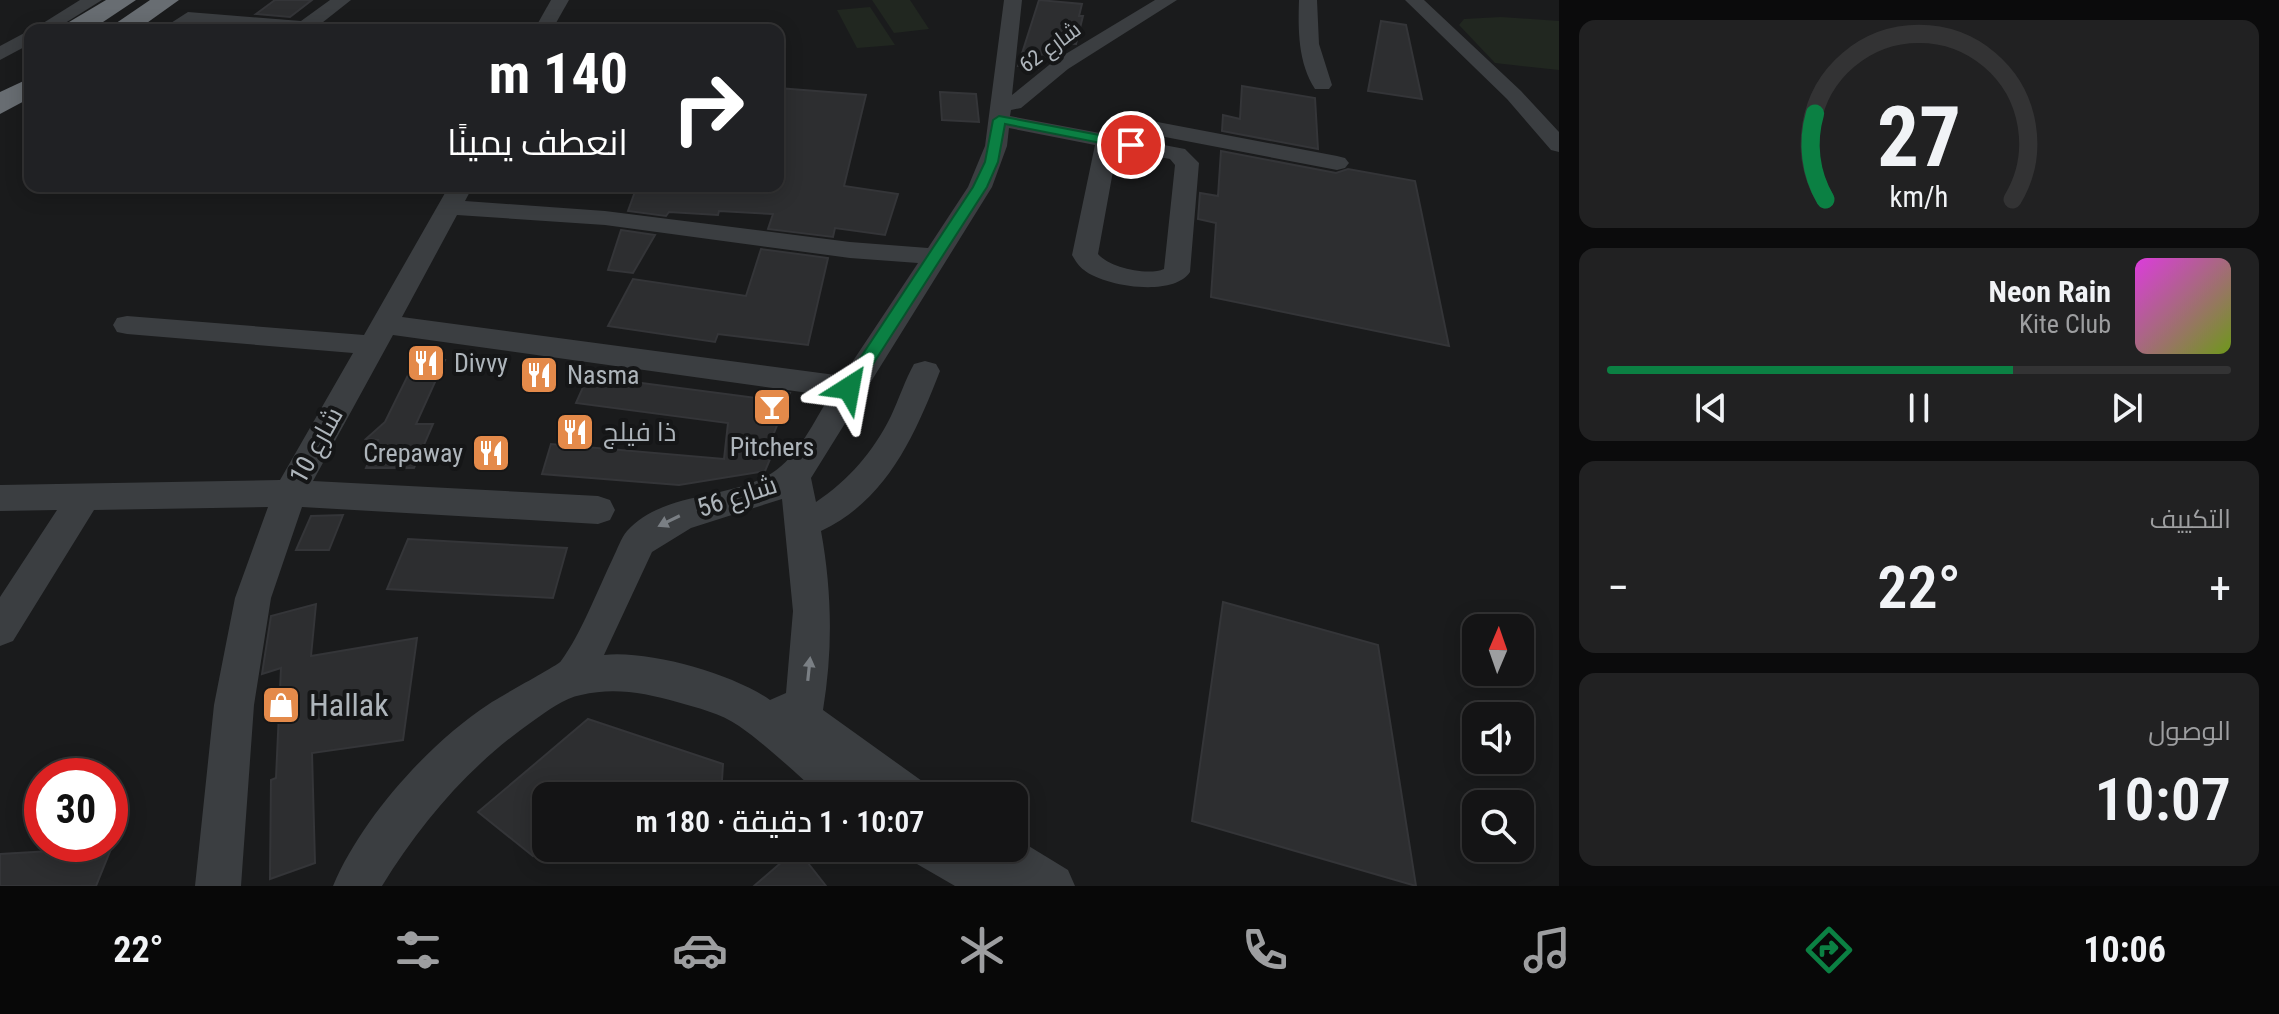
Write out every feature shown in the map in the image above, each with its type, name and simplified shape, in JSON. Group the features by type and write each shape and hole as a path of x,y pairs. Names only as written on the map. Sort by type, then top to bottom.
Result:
{"highway":[{"path":"90,24 145,5"},
{"path":"125,24 145,5"},
{"path":"0,73 24,59"},
{"path":"0,105 24,90"}],"street":[{"path":"51,24 93,0"},
{"path":"309,24 342,0"},
{"path":"546,24 560,0"},
{"name":"شارع 56","path":"574,677 639,542 653,529 674,517 761,494 794,476 936,257 992,162 1005,109 1013,0"},
{"name":"شارع 62","path":"1005,109 1061,65 1168,0"},
{"path":"1308,0 1307,38 1311,62 1322,85"},
{"path":"1414,0 1514,95 1559,145"},
{"path":"145,5 188,18 250,24"},
{"path":"178,24 188,18"},
{"path":"0,54 24,40"},
{"path":"1005,109 1107,141 1177,154 1187,163 1177,272 1170,279 1157,281 1094,266 1085,255 1107,141"},
{"path":"1005,109 1337,163"},
{"path":"455,196 546,223 605,218 850,250 936,257"},
{"name":"شارع 10","path":"0,498 290,493 455,196"},
{"path":"127,325 378,334 849,388"},
{"path":"804,523 830,513 849,500 874,472 896,437 925,371"},
{"path":"794,476 804,523 813,618 809,673 797,732"},
{"path":"218,886 234,705 253,598 290,493 598,510"},
{"path":"0,629 83,498"},
{"path":"356,886 417,798 455,757 495,723 536,695 574,677 615,672 685,683 797,732 883,782"},
{"path":"797,732 843,782"},
{"path":"958,862 1000,886"},
{"path":"1013,862 1052,886"}],"shaded area":[{"path":"872,0 910,0 929,29 894,33"},
{"path":"870,7 895,45 857,48 837,10"},
{"path":"1501,17 1559,21 1559,70 1495,63 1459,25 1464,19"}],"building":[{"path":"275,0 312,0 290,17 256,14"},
{"path":"1039,0 1082,4 1079,16 1083,16 1076,44 1059,43 1038,69 1018,66"},
{"path":"1381,21 1406,25 1422,99 1368,91"},
{"path":"1242,86 1315,98 1318,149 1222,131 1223,115 1240,119"},
{"path":"784,88 866,95 844,186 898,194 885,235 835,228 833,237 768,229 773,214 719,211 718,215 669,212 666,216 628,211 635,192 784,192"},
{"path":"940,92 976,94 979,122 942,120"},
{"path":"1221,151 1336,173 1348,169 1415,181 1449,346 1211,297 1216,223 1198,219 1200,193 1218,196"},
{"path":"621,230 655,235 633,273 608,270"},
{"path":"761,249 828,258 808,345 718,334 715,342 608,326 633,279 746,296"},
{"path":"416,359 445,360 416,424 433,424 414,468 366,468 378,440 366,439 385,422"},
{"path":"588,376 764,399 768,390 790,393 770,443 776,445 765,471 679,485 542,474 551,444 724,459 728,423 576,403"},
{"path":"343,515 329,550 296,550 311,516"},
{"path":"408,539 567,548 553,598 387,589"},
{"path":"1223,602 1378,645 1416,886 1192,821"},
{"path":"316,604 311,656 417,638 403,740 312,753 315,863 270,879 271,780 276,778 281,668 262,674 271,616"},
{"path":"588,719 723,764 722,782 532,782 532,855 478,812"},
{"path":"24,853 24,862 106,862 96,886 0,886 0,854"},
{"path":"782,862 807,862 826,886 754,886"}],"place":[{"name":"Divvy","path":"426,363"},
{"name":"Nasma","path":"539,375"},
{"name":"Pitchers","path":"772,407"},
{"name":"ذا فيلج","path":"575,432"},
{"name":"Crepaway","path":"491,453"},
{"name":"Hallak","path":"281,705"}],"route":[{"path":"849,388 980,187 992,162 999,120 1131,145"}]}
